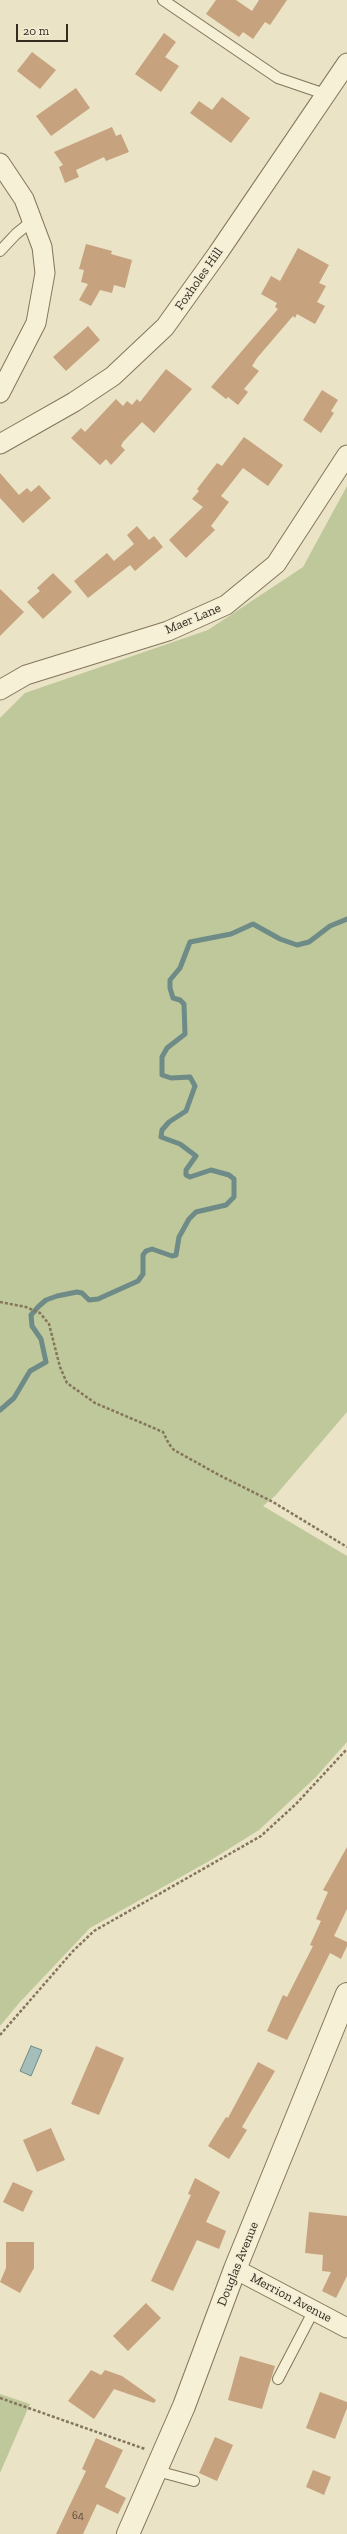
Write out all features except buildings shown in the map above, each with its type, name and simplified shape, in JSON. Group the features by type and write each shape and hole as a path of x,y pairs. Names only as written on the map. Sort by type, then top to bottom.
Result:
{"street":[{"name":"Foxholes Hill","path":"0,444 74,402 113,376 165,327 218,253 347,63"},
{"path":"0,163 24,199 42,248 45,272 36,323 0,393"},
{"name":"Maer Lane","path":"0,690 26,675 168,631 226,605 276,564 347,455"},
{"name":"Douglas Avenue","path":"128,2534 184,2406 235,2269 347,1994"},
{"name":"Merrion Avenue","path":"235,2269 347,2328"}],"lane":[{"path":"164,0 278,78 325,94"},
{"path":"0,251 16,234 32,221"},
{"path":"278,2379 314,2310"},
{"path":"160,2463 194,2481"}],"path":[{"path":"0,1302 26,1307 40,1313 49,1324 60,1367 68,1383 95,1403 163,1432 174,1450 218,1475 274,1502 347,1547"},
{"path":"0,2035 73,1951 94,1931 261,1836 296,1804 347,1749"},
{"path":"0,2398 160,2463"}],"green space":[{"path":"347,486 347,1412 275,1496 263,1506 347,1556 347,1742 315,1778 259,1830 211,1860 90,1928 20,2002 0,2026 0,718 25,693 208,630 303,567"},
{"path":"0,2394 30,2404 0,2473"}],"water":[{"path":"31,2046 42,2050 31,2076 20,2071"}],"waterway":[{"path":"0,1410 14,1398 30,1371 46,1362 41,1339 32,1326 31,1315 39,1306 46,1300 77,1292 82,1293 89,1300 98,1299 138,1281 143,1274 143,1255 146,1251 152,1249 172,1256 176,1255 179,1237 189,1219 196,1212 226,1205 234,1197 234,1179 229,1175 211,1170 190,1177 186,1175 186,1170 196,1156 180,1144 161,1137 162,1130 169,1122 186,1111 195,1086 190,1077 171,1078 162,1075 162,1057 167,1048 185,1034 184,1004 180,1000 173,998 170,988 170,980 180,968 190,942 231,934 253,924 280,939 297,945 309,942 330,926 347,919"}]}
